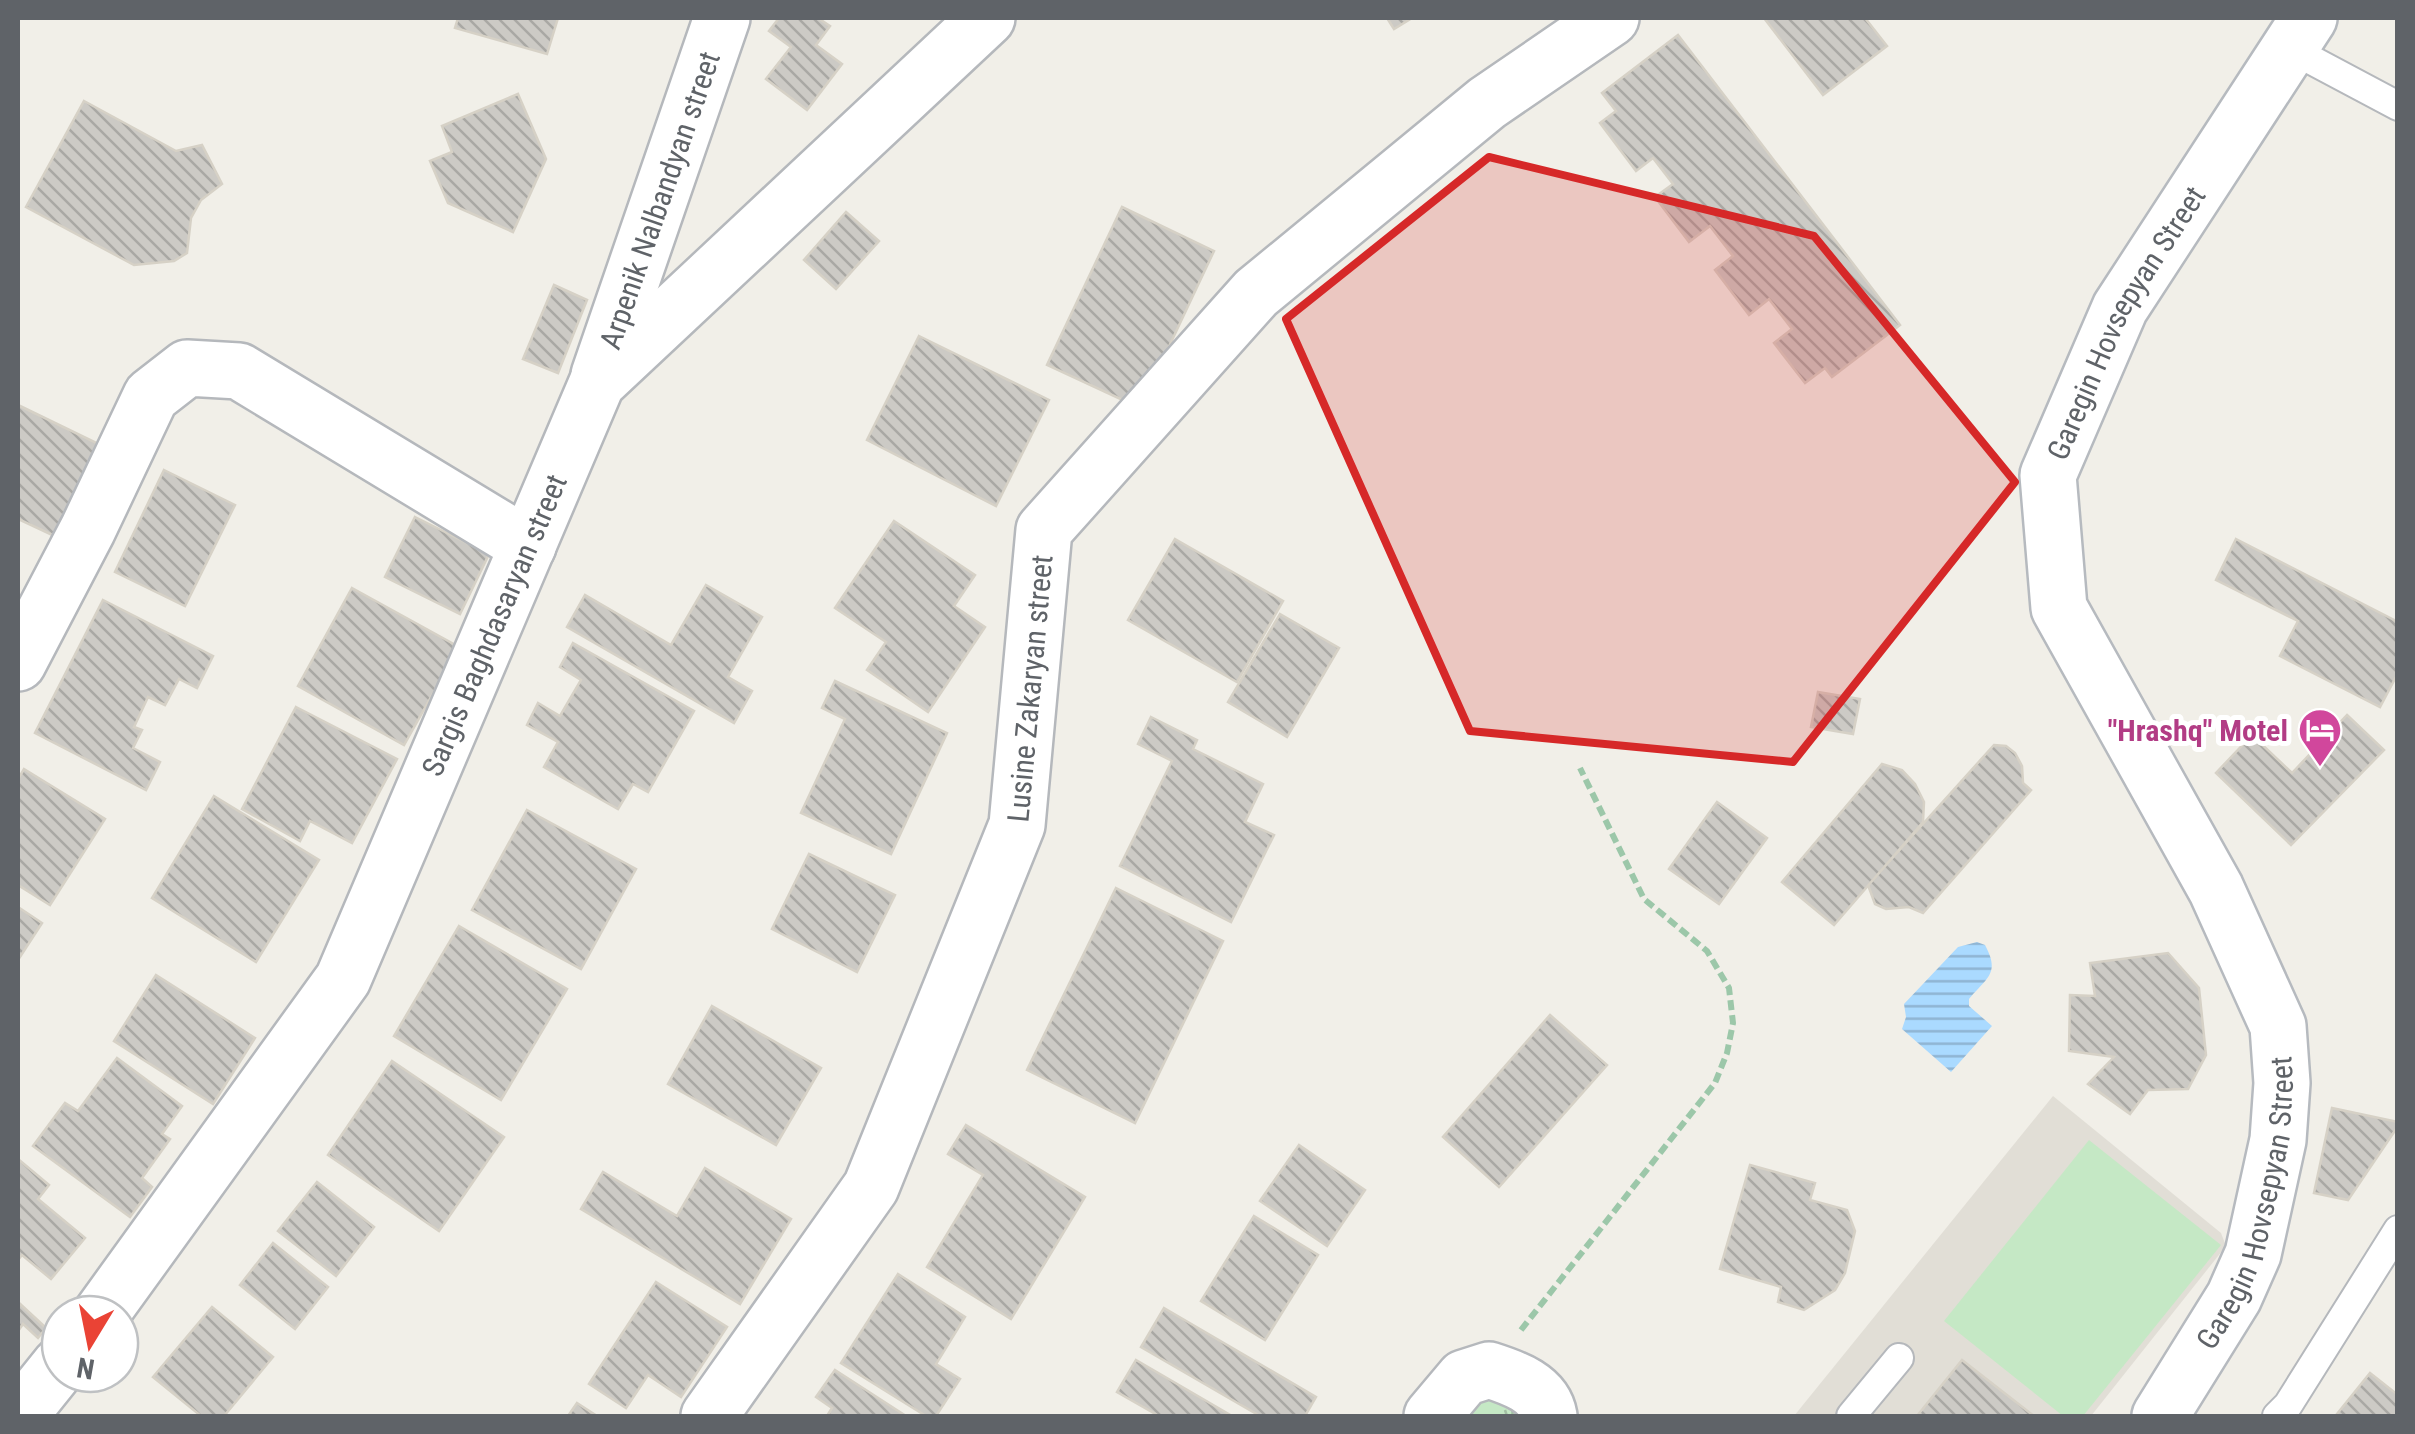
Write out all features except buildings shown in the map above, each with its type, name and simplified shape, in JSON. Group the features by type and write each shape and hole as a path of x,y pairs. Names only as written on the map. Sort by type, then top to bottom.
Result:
{"street":[{"name":"Arpenik Nalbandyan street","path":"597,383 722,18"},
{"name":"Sargis Baghdasaryan street","path":"116,1294 343,979 597,383 988,18"},
{"name":"Lusine Zakaryan street","path":"709,1416 870,1186 1017,825 1044,530 1256,293 1488,103 1611,18"},
{"name":"Garegin Hovsepyan Street","path":"2160,1416 2234,1297 2253,1254 2278,1140 2282,1083 2278,1026 2216,889 2059,608 2048,475 2120,308 2299,33"},
{"path":"18,663 151,396 186,368 238,371 528,546"},
{"path":"1432,1416 1464,1378 1490,1370 1531,1388 1547,1404 1549,1416"},
{"path":"19,1416 40,1390"}],"lane":[{"path":"2299,33 2398,106"},
{"path":"2290,1413 2398,1230"},
{"path":"1851,1416 1899,1358"}],"path":[{"path":"1490,1370 1715,1083 1728,1053 1733,1023 1729,988 1707,952 1644,899 1580,768"}],"highlighted area":[{"path":"1489,157 1814,236 2015,482 1793,762 1470,731 1286,319"}],"shaded area":[{"path":"2053,1096 2221,1233 2226,1246 2091,1416 1794,1416"}],"green space":[{"path":"2089,1140 2221,1245 2083,1416 2063,1416 1944,1321"},
{"path":"1492,1392 1528,1416 1449,1416"}],"water":[{"path":"1977,942 1985,945 1992,969 1969,999 1969,1006 1992,1026 1951,1072 1902,1029 1906,1017 1904,1004 1958,947"}],"place":[{"name":"\"Hrashq\" Motel","path":"2320,768"}]}
